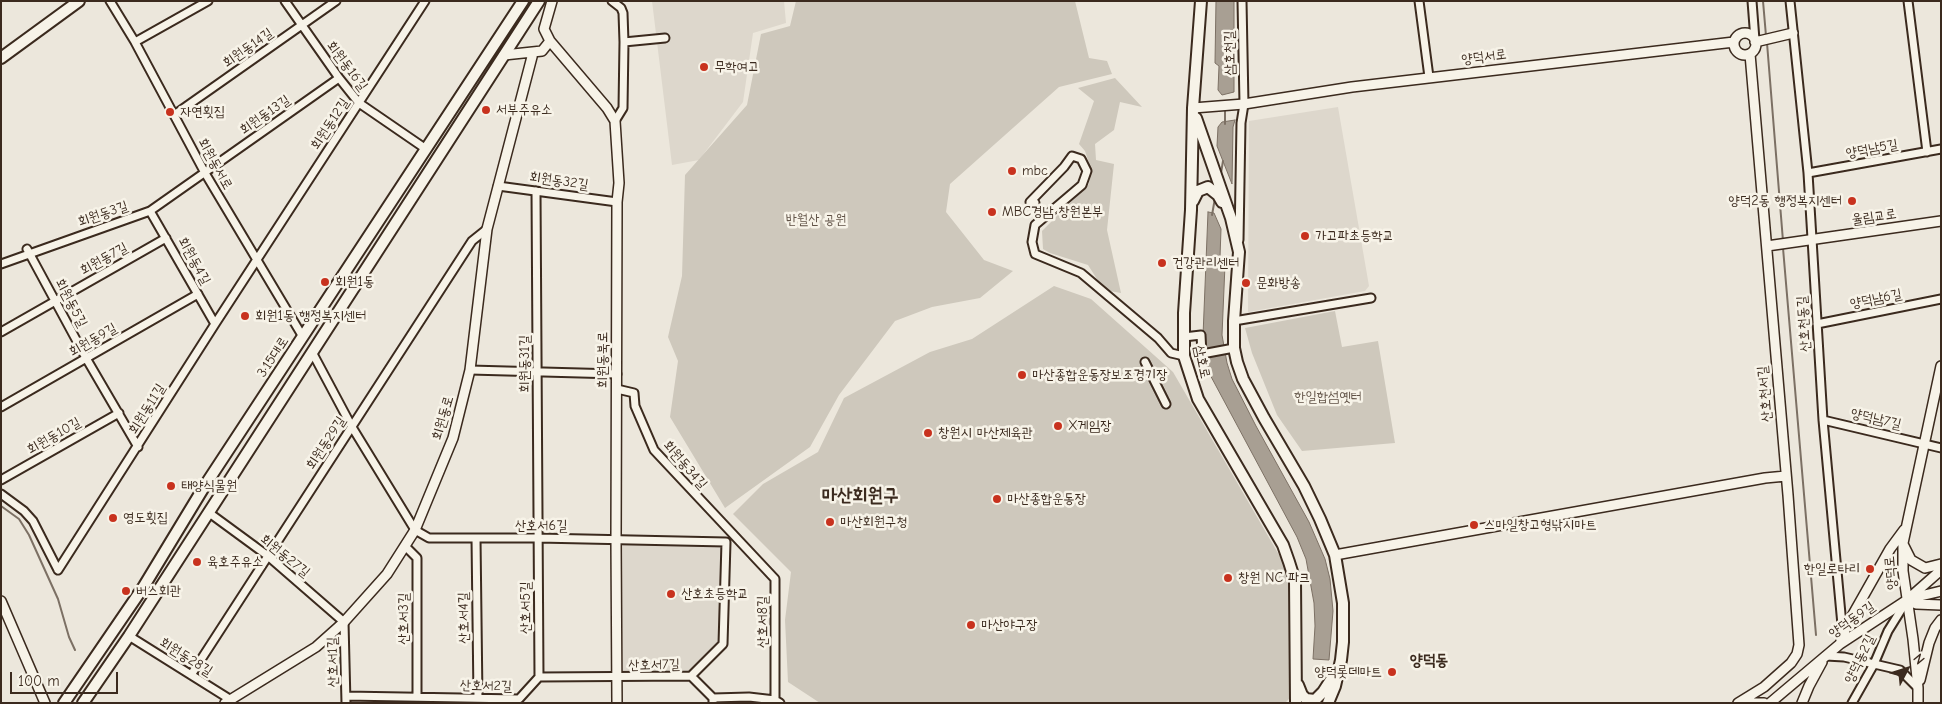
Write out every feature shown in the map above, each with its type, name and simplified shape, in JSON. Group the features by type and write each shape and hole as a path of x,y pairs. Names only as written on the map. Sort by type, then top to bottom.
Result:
{"main road":[{"path":"1,58 79,1"},
{"name":"3·15대로","path":"64,703 144,586 204,487 523,1"},
{"path":"83,703 129,636 539,1"},
{"path":"552,1 544,29 550,41 607,108 615,121"},
{"name":"삼호로","path":"1201,1 1193,108 1191,210 1184,356 1198,399 1283,545 1289,562 1295,581 1296,679 1294,700"},
{"path":"1757,40 1754,50 1750,54 1743,55 1737,52 1734,42 1737,36 1744,33 1757,40 1791,34"},
{"path":"504,55 542,51 550,41"},
{"name":"양덕서로","path":"1193,108 1240,104 1429,77 1734,42"},
{"name":"회원동로","path":"229,702 316,647 344,622 387,574 416,530 453,438 470,370 487,230 533,53"},
{"name":"산호천서길","path":"1738,703 1764,687 1793,660 1798,651 1786,476 1750,54"},
{"path":"1193,108 1231,218 1239,252 1230,349 1264,418 1304,486 1335,555 1343,603 1343,642 1332,703"},
{"name":"회원동북로","path":"615,121 619,184 617,202 617,703"},
{"path":"1191,210 1194,196 1202,188 1208,187 1218,195 1231,218"},
{"name":"율림교로","path":"1767,246 1941,220"},
{"name":"양덕로","path":"1918,703 1918,688 1902,559 1903,543 1941,366"},
{"path":"1335,555 1765,478 1786,476"},
{"path":"1840,644 1847,625 1890,548 1905,528"},
{"path":"1903,543 1911,560 1925,568 1941,564"},
{"name":"양덕동9길","path":"1770,703 1840,644 1907,600 1941,570"},
{"path":"1907,600 1918,595 1941,591"},
{"path":"1907,600 1916,604 1941,605"},
{"path":"1,601 4,615 45,703"},
{"path":"1918,688 1929,643 1935,628 1941,620"},
{"path":"1802,703 1808,686 1824,658"},
{"path":"1296,679 1302,695 1306,699 1315,700 1323,692 1340,666"},
{"path":"1328,703 1335,686"},
{"path":"1746,703 1764,703"}],"street":[{"name":"회원동서로","path":"110,1 135,42 205,173 303,337"},
{"path":"135,42 208,1"},
{"name":"회원동16길","path":"285,1 339,78 359,102 426,149"},
{"name":"회원동14길","path":"174,115 336,1"},
{"name":"회원동12길","path":"256,260 425,1"},
{"path":"612,1 621,8 623,13 624,42 623,108 615,121"},
{"name":"삼호천길","path":"1239,252 1242,1"},
{"path":"1419,1 1429,77"},
{"path":"1752,1 1757,40"},
{"name":"산호천동길","path":"1790,1 1791,34 1808,173 1823,420 1842,625 1840,644"},
{"path":"1908,1 1927,152"},
{"path":"624,42 666,38"},
{"name":"회원동13길","path":"205,173 339,78"},
{"name":"양덕남5길","path":"1808,173 1941,149"},
{"path":"1035,203 1030,202 1064,167 1072,156 1081,159 1087,171 1082,185 1035,226 1032,242 1035,254 1081,273 1158,338 1171,353 1184,356"},
{"name":"회원동3길","path":"1,264 10,262 28,251 150,211 205,173"},
{"name":"회원동32길","path":"498,186 617,202"},
{"name":"회원동31길","path":"536,191 538,538"},
{"name":"회원동4길","path":"150,211 215,324"},
{"name":"회원동29길","path":"191,675 472,241 487,230"},
{"name":"회원동7길","path":"1,332 166,238"},
{"name":"회원동5길","path":"28,251 86,358 138,447"},
{"name":"회원동11길","path":"1,494 24,511 33,521 58,570 256,260"},
{"name":"회원동9길","path":"1,407 198,294"},
{"path":"1234,321 1371,298"},
{"name":"양덕남6길","path":"1817,324 1941,299"},
{"path":"1184,337 1201,335 1202,354 1230,349"},
{"path":"312,352 352,427 416,530"},
{"path":"1145,362 1166,404"},
{"path":"470,370 617,374"},
{"name":"회원동34길","path":"617,389 634,393 635,406 654,450 730,532"},
{"name":"회원동10길","path":"1,480 119,413"},
{"name":"양덕남7길","path":"1823,420 1923,443"},
{"path":"1923,443 1941,448"},
{"name":"회원동27길","path":"208,512 268,556 344,622"},
{"name":"산호서6길","path":"416,530 429,538 726,542"},
{"path":"691,676 723,644 726,542 730,532"},
{"name":"산호서8길","path":"730,532 775,579 778,701"},
{"name":"산호서4길","path":"476,538 478,698"},
{"name":"산호서5길","path":"538,538 539,677"},
{"name":"산호서3길","path":"405,546 417,558 417,697"},
{"name":"양덕동2길","path":"1852,703 1874,664 1888,630 1907,600"},
{"name":"산호서1길","path":"344,622 346,699"},
{"name":"회원동28길","path":"129,636 191,675 229,702"},
{"path":"1824,658 1874,664 1900,670 1918,688"},
{"name":"산호서7길","path":"617,678 691,676 713,701 749,697 778,701"},
{"path":"539,677 617,678"},
{"name":"산호서2길","path":"346,699 417,697 519,701 539,677"}],"shaded area":[{"name":"무학여고","path":"652,1 784,1 786,23 753,33 743,102 699,160 672,165"},
{"path":"1216,1 1234,1 1234,92 1222,95 1218,90 1219,66 1215,63"},
{"name":"가고파초등학교","path":"1338,107 1369,286 1365,291 1248,312 1249,121"},
{"path":"1235,120 1233,127 1232,184 1217,146 1218,127 1222,122"},
{"path":"1208,212 1214,213 1221,229 1220,257 1223,257 1225,265 1222,335 1232,379 1309,522 1325,559 1330,579 1333,611 1329,660 1313,659 1314,603 1306,559 1297,537 1208,371 1203,336"},
{"name":"산호초등학교","path":"621,544 721,545 721,643 688,673 620,674"}],"green space":[{"name":"반월산 공원","path":"796,1 1075,1 1089,58 1107,61 1112,74 1059,87 950,184 946,212 984,260 1013,271 980,298 932,307 895,321 839,395 810,447 725,508 670,417 678,361 668,337 682,276 685,175 747,105 761,34 790,26"},
{"path":"1115,78 1142,107 1120,102 1114,130 1095,144 1096,160 1114,164 1107,230 1121,293 1104,290 1088,265 1043,249 1042,231 1089,184 1091,169 1085,151 1079,144 1094,101 1078,88"},
{"name":"마산종합운동장","path":"1054,286 1091,299 1173,372 1282,560 1292,598 1292,696 1285,703 820,703 788,682 785,620 791,572 733,514 763,484 818,452 844,398 930,352 972,339"},
{"name":"한일합섬옛터","path":"1335,311 1342,347 1378,341 1395,443 1302,451 1277,415 1252,353 1245,328"}],"waterway":[{"path":"1763,1 1766,36"},
{"path":"1767,43 1783,241"},
{"path":"1225,109 1225,124"},
{"path":"1221,173 1223,161"},
{"path":"1212,215 1215,198"},
{"path":"1783,248 1816,635"},
{"path":"1,506 19,519 29,535 58,599 69,637 75,650"}],"place":[{"name":"무학여고","path":"704,67"},
{"name":"서부주유소","path":"486,110"},
{"name":"자연횟집","path":"170,112"},
{"name":"mbc","path":"1012,171"},
{"name":"양덕2동 행정복지센터","path":"1852,201"},
{"name":"MBC경남 창원본부","path":"992,212"},
{"name":"가고파초등학교","path":"1305,236"},
{"name":"건강관리센터","path":"1162,263"},
{"name":"회원1동","path":"325,282"},
{"name":"문화방송","path":"1246,283"},
{"name":"회원1동 행정복지센터","path":"245,316"},
{"name":"마산종합운동장보조경기장","path":"1022,375"},
{"name":"X게임장","path":"1058,426"},
{"name":"창원시 마산제육관","path":"928,433"},
{"name":"태양식물원","path":"171,486"},
{"name":"마산종합운동장","path":"997,499"},
{"name":"영도횟집","path":"113,518"},
{"name":"마산회원구청","path":"830,522"},
{"name":"스마일창고형낚시마트","path":"1474,525"},
{"name":"육호주유소","path":"197,562"},
{"name":"한일로타리","path":"1870,569"},
{"name":"창원 NC 파크","path":"1228,578"},
{"name":"버스회관","path":"126,591"},
{"name":"산호초등학교","path":"671,594"},
{"name":"마산야구장","path":"971,625"},
{"name":"양덕롯데마트","path":"1392,672"}],"district":[{"name":"마산회원구","path":"860,496"},
{"name":"양덕동","path":"1429,660"}]}
